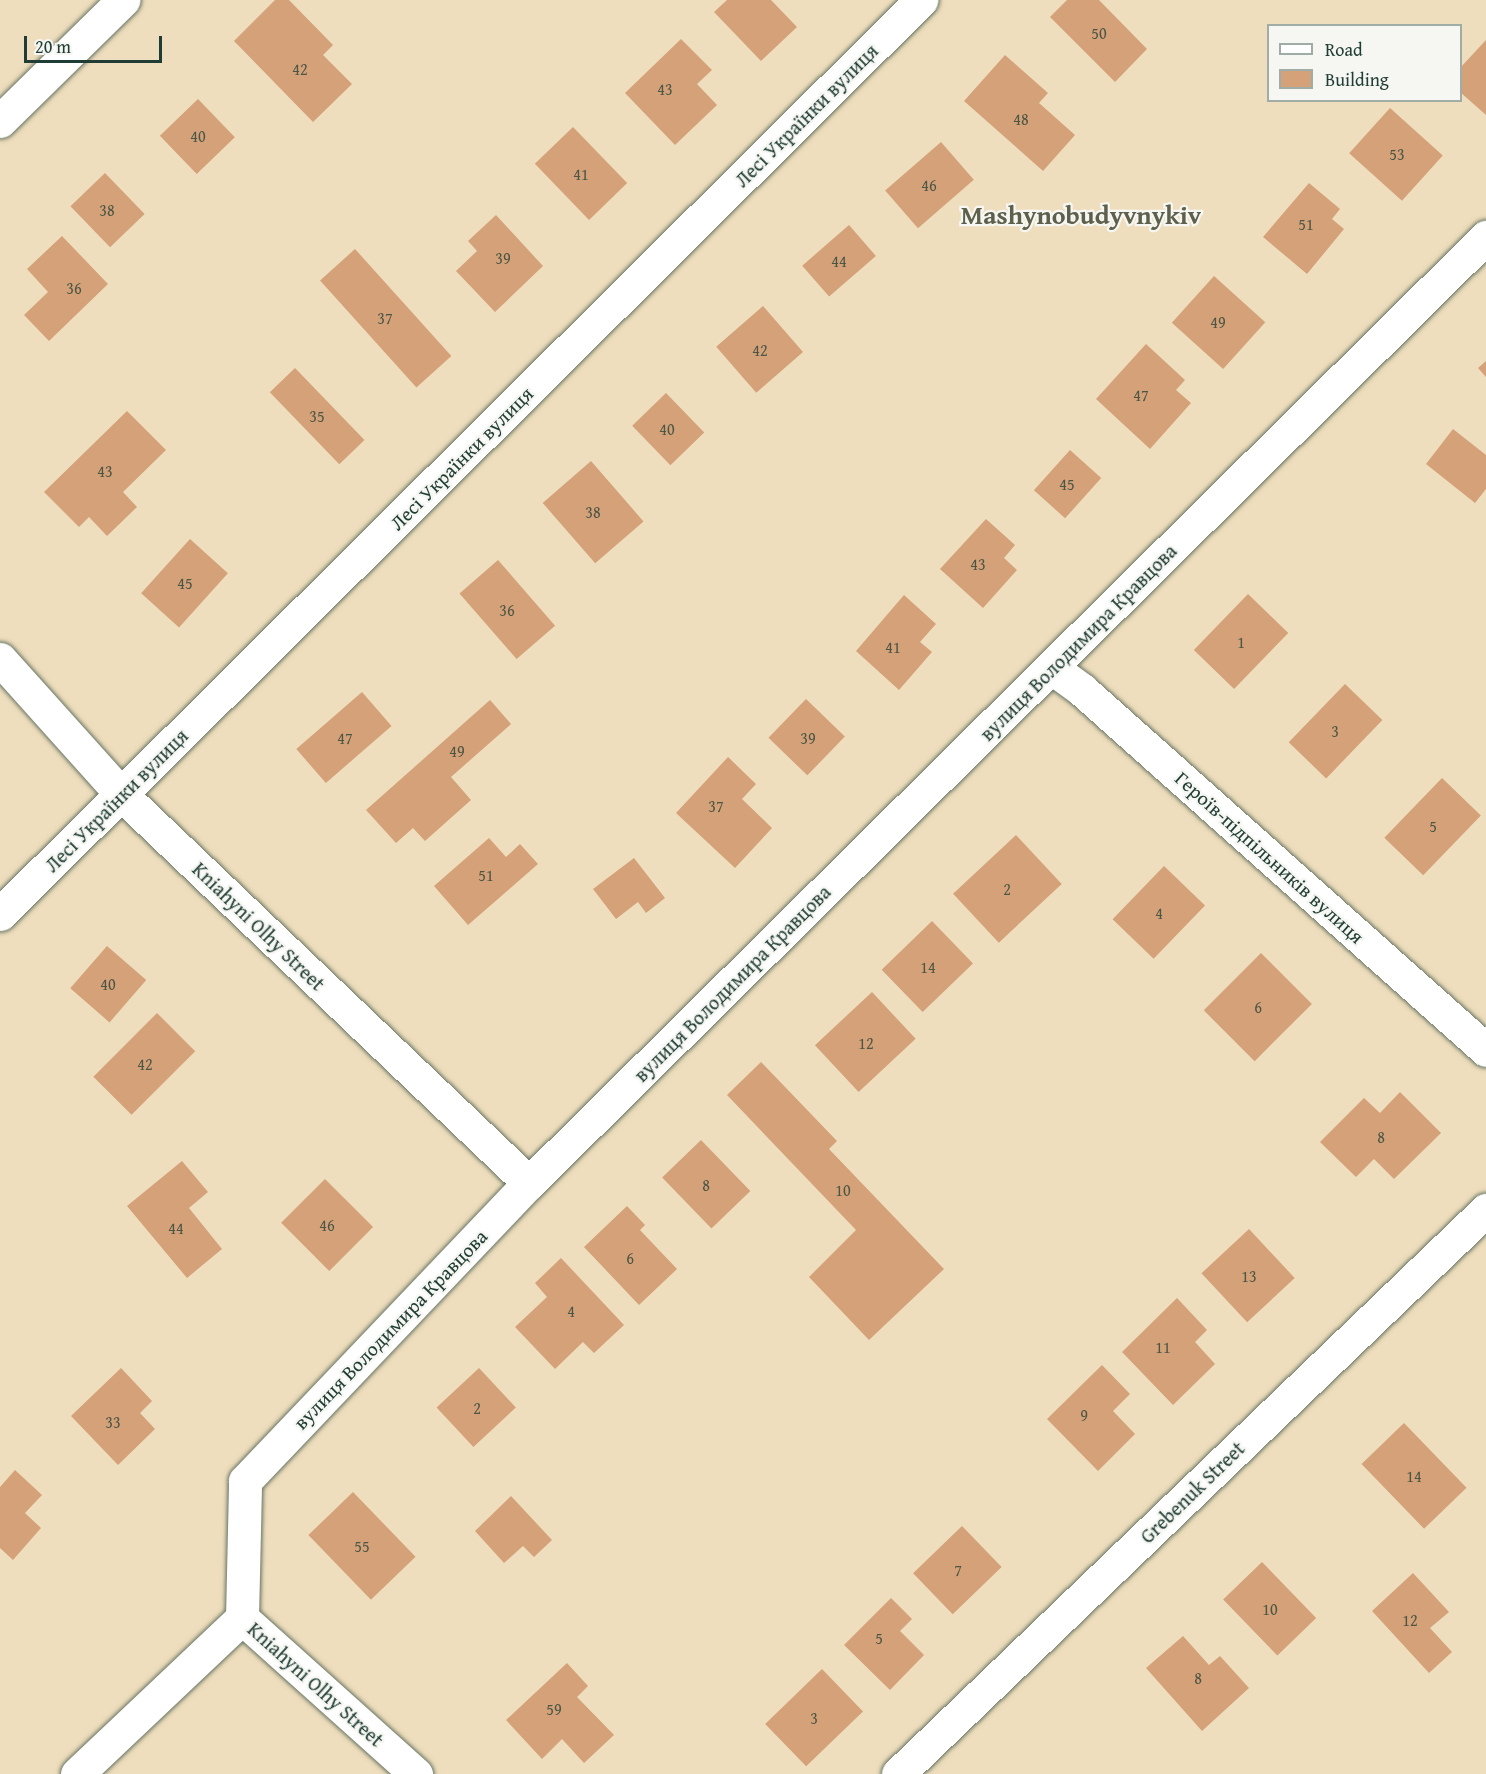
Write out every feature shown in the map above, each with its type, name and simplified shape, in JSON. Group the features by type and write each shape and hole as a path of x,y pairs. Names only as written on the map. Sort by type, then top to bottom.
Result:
{"street":[{"path":"0,121 123,0"},
{"name":"Лесі Українки вулиця","path":"0,914 921,0"},
{"name":"вулиця Володимира Кравцова","path":"242,1618 245,1481 529,1183 1486,237"},
{"name":"Kniahyni Olhy Street","path":"0,659 122,795 529,1183"},
{"name":"Героїв-підпільників вулиця","path":"1052,668 1082,690 1486,1050"},
{"name":"Grebenuk Street","path":"898,1774 1486,1210"},
{"path":"77,1774 242,1618"},
{"name":"Kniahyni Olhy Street","path":"242,1618 416,1774"}],"building":[{"path":"275,0 289,0 333,45 323,55 352,84 313,122 234,41"},
{"path":"727,0 771,0 797,27 761,61 714,12"},
{"path":"1067,0 1099,0 1147,49 1115,82 1050,17"},
{"path":"681,39 712,70 697,84 717,105 675,145 625,93"},
{"path":"1486,40 1486,115 1462,94 1462,66"},
{"path":"1005,55 1048,93 1039,103 1075,135 1043,171 964,101"},
{"path":"198,99 235,137 197,174 160,136"},
{"path":"1390,108 1443,156 1402,201 1349,153"},
{"path":"573,127 627,183 589,220 535,164"},
{"path":"941,142 974,180 918,228 885,191"},
{"path":"105,173 145,214 110,247 70,206"},
{"path":"1309,183 1340,209 1332,219 1344,229 1307,274 1263,237"},
{"path":"496,215 543,266 495,312 456,271 477,251 468,241"},
{"path":"849,225 876,256 829,297 802,266"},
{"path":"62,236 108,284 49,341 24,315 48,292 27,269"},
{"path":"355,249 451,356 416,387 320,280"},
{"path":"1214,276 1265,322 1223,369 1172,323"},
{"path":"763,306 803,352 756,393 716,347"},
{"path":"1146,344 1185,380 1176,390 1191,403 1150,449 1096,399"},
{"path":"1486,361 1486,377 1478,368"},
{"path":"295,368 364,440 339,464 270,392"},
{"path":"666,393 704,433 670,465 632,426"},
{"path":"127,411 166,450 123,492 137,507 107,536 89,517 79,527 44,492"},
{"path":"1453,429 1486,455 1486,489 1475,503 1426,464"},
{"path":"1070,450 1101,478 1065,518 1034,490"},
{"path":"591,461 643,521 595,563 543,503"},
{"path":"986,519 1015,545 1004,558 1017,570 983,608 940,569"},
{"path":"190,539 228,573 179,627 141,593"},
{"path":"498,560 555,626 517,659 460,593"},
{"path":"1248,594 1288,633 1234,689 1194,650"},
{"path":"904,595 936,624 920,642 932,652 899,690 856,651"},
{"path":"1345,684 1382,720 1326,778 1289,742"},
{"path":"362,692 392,726 326,783 296,749"},
{"path":"806,699 845,737 807,775 768,738"},
{"path":"490,700 511,724 451,777 471,800 425,841 413,828 396,843 366,810"},
{"path":"728,757 756,784 742,799 772,828 735,868 676,813"},
{"path":"1442,778 1481,816 1423,875 1384,838"},
{"path":"1016,835 1062,884 999,943 953,894"},
{"path":"489,838 506,857 520,844 538,864 468,925 434,886"},
{"path":"634,858 665,898 646,913 638,902 616,919 593,889"},
{"path":"1164,866 1205,906 1154,959 1113,919"},
{"path":"932,921 973,963 923,1012 882,970"},
{"path":"107,946 146,980 110,1022 70,988"},
{"path":"1261,953 1312,1004 1255,1061 1204,1010"},
{"path":"872,992 916,1039 859,1092 815,1045"},
{"path":"157,1013 195,1051 132,1115 93,1077"},
{"path":"761,1062 837,1141 829,1149 944,1269 869,1340 809,1277 856,1230 727,1095"},
{"path":"1400,1092 1441,1133 1394,1179 1374,1159 1356,1177 1320,1142 1364,1098 1380,1113"},
{"path":"701,1140 750,1191 711,1229 662,1178"},
{"path":"182,1161 208,1192 189,1208 222,1249 187,1278 127,1206"},
{"path":"325,1179 373,1227 329,1271 281,1223"},
{"path":"627,1206 645,1225 640,1230 677,1269 639,1305 584,1247"},
{"path":"1249,1229 1295,1278 1247,1322 1201,1273"},
{"path":"561,1258 624,1325 594,1353 583,1342 555,1369 515,1327 547,1297 535,1283"},
{"path":"1177,1298 1207,1330 1195,1342 1215,1364 1173,1405 1122,1352"},
{"path":"1102,1365 1130,1394 1113,1411 1135,1434 1098,1471 1047,1419"},
{"path":"121,1368 152,1401 140,1413 155,1429 118,1465 71,1416"},
{"path":"479,1368 516,1407 473,1447 437,1408"},
{"path":"1404,1423 1467,1488 1424,1529 1362,1464"},
{"path":"15,1470 42,1495 25,1513 41,1528 13,1560 0,1548 0,1487"},
{"path":"353,1492 416,1557 371,1600 308,1535"},
{"path":"511,1496 552,1540 534,1557 523,1546 504,1563 475,1531"},
{"path":"962,1526 1002,1567 953,1614 913,1573"},
{"path":"1262,1562 1316,1618 1277,1656 1223,1600"},
{"path":"1413,1573 1449,1612 1430,1628 1452,1652 1429,1673 1372,1611"},
{"path":"891,1598 912,1619 900,1631 924,1655 890,1690 844,1645"},
{"path":"1183,1636 1209,1665 1220,1656 1249,1688 1202,1731 1146,1668"},
{"path":"567,1663 588,1686 577,1697 614,1735 584,1763 562,1739 542,1759 506,1720"},
{"path":"822,1669 863,1711 806,1766 765,1724"}],"district":[{"name":"Mashynobudyvnykiv","path":"1081,215"}]}
